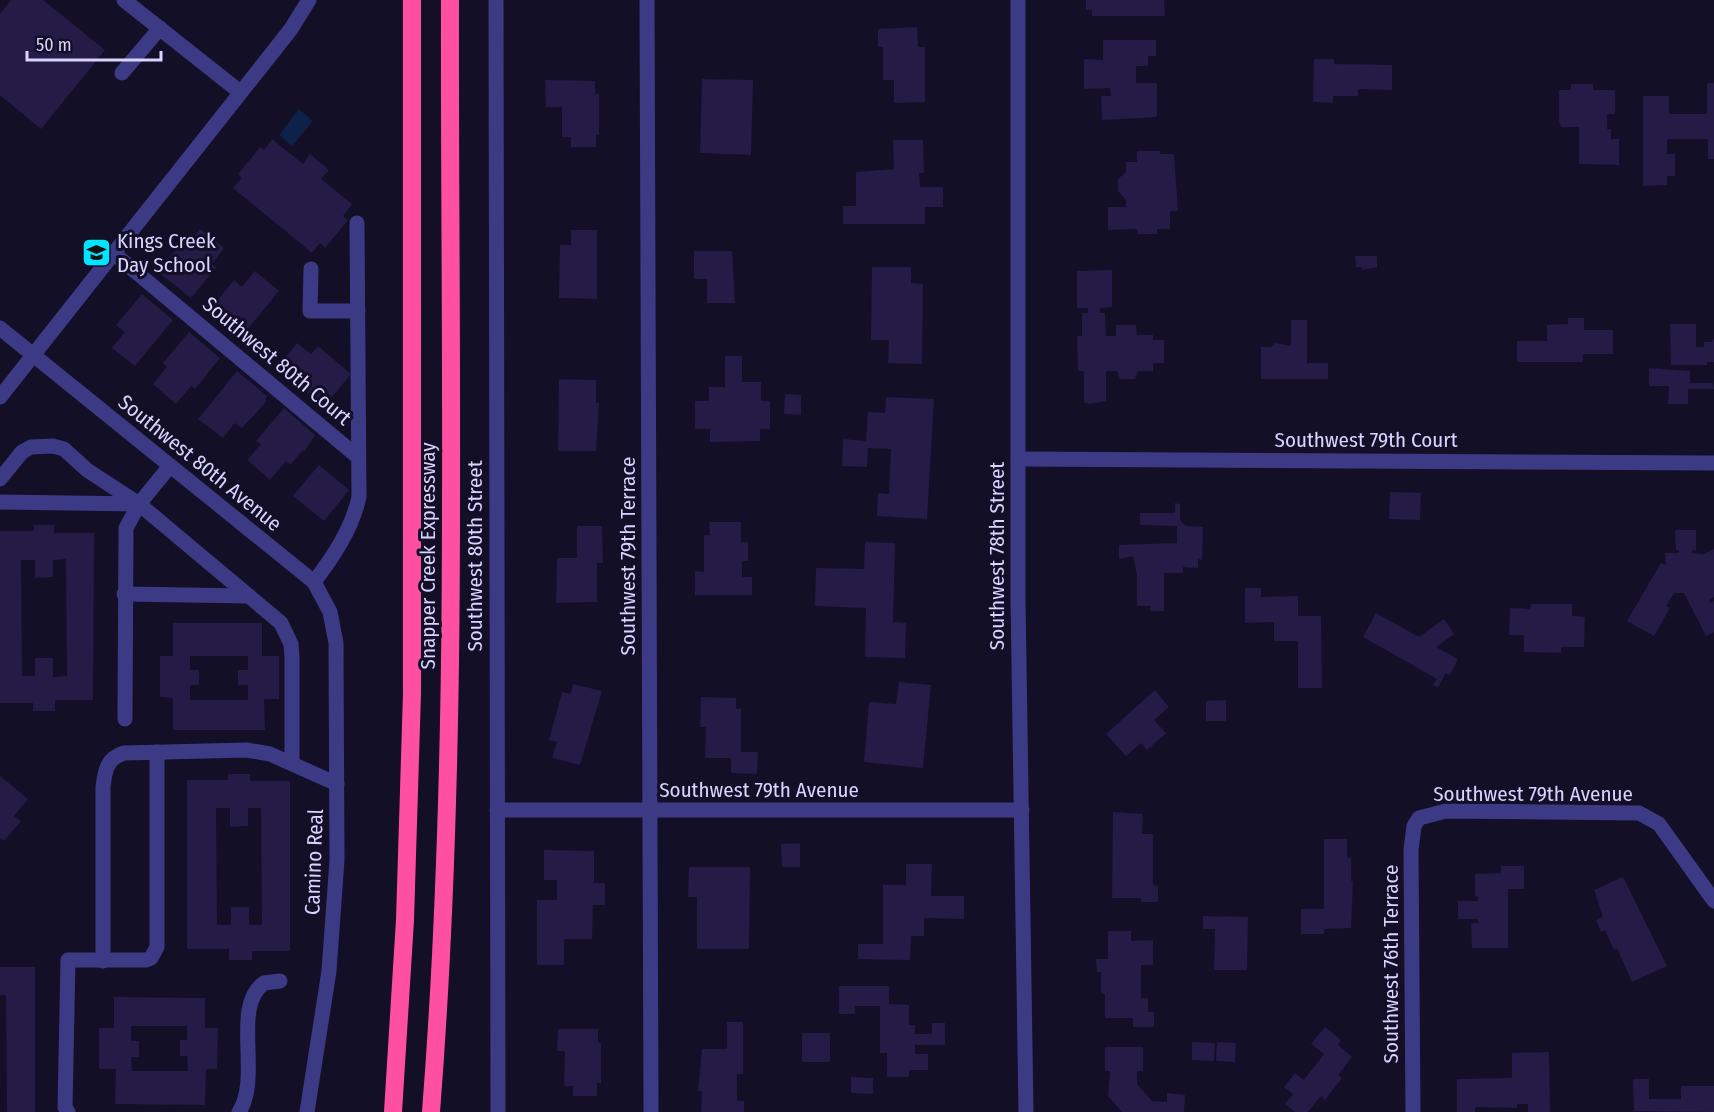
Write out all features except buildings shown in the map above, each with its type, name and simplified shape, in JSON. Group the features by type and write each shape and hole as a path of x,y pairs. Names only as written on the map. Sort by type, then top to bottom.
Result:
{"highway":[{"name":"Snapper Creek Expressway","path":"393,1112 405,920 412,693 412,0"},
{"name":"Snapper Creek Expressway","path":"431,1112 442,937 450,683 450,0"}],"street":[{"path":"124,0 240,92"},
{"path":"0,397 112,252 291,29 309,0"},
{"name":"Southwest 80th Street","path":"496,0 498,1112"},
{"name":"Southwest 79th Terrace","path":"647,0 651,1112"},
{"name":"Southwest 78th Street","path":"1018,0 1018,459 1026,1112"},
{"path":"122,73 160,28"},
{"path":"314,582 342,540 353,518 359,497 357,224"},
{"name":"Southwest 80th Court","path":"112,252 358,457"},
{"path":"311,268 310,311 358,311"},
{"name":"Southwest 80th Avenue","path":"0,328 314,582 330,612"},
{"path":"0,479 22,452 31,447 64,448 87,470 139,504 281,623 291,644 292,762"},
{"name":"Southwest 79th Court","path":"1018,459 1714,463"},
{"path":"125,719 126,528 139,504 170,466"},
{"path":"0,502 139,504"},
{"path":"124,594 249,596"},
{"name":"Camino Real","path":"307,1112 333,936 337,784 336,643 330,612"},
{"path":"103,961 103,787 106,766 116,755 247,750 270,754 292,762 337,784"},
{"path":"68,1112 65,1107 68,960 146,960 151,958 157,947 157,752"},
{"name":"Southwest 79th Avenue","path":"497,810 1022,810"},
{"name":"Southwest 79th Avenue","path":"1419,818 1446,811 1639,813 1659,824 1714,901"},
{"name":"Southwest 76th Terrace","path":"1413,1112 1411,850 1414,826 1419,818"},
{"path":"239,1112 246,1101 249,1085 248,1021 253,995 264,983 280,981"}],"water":[{"path":"299,109 313,121 292,146 279,135"}],"place":[{"name":"Kings Creek Day School","path":"96,253"}]}
